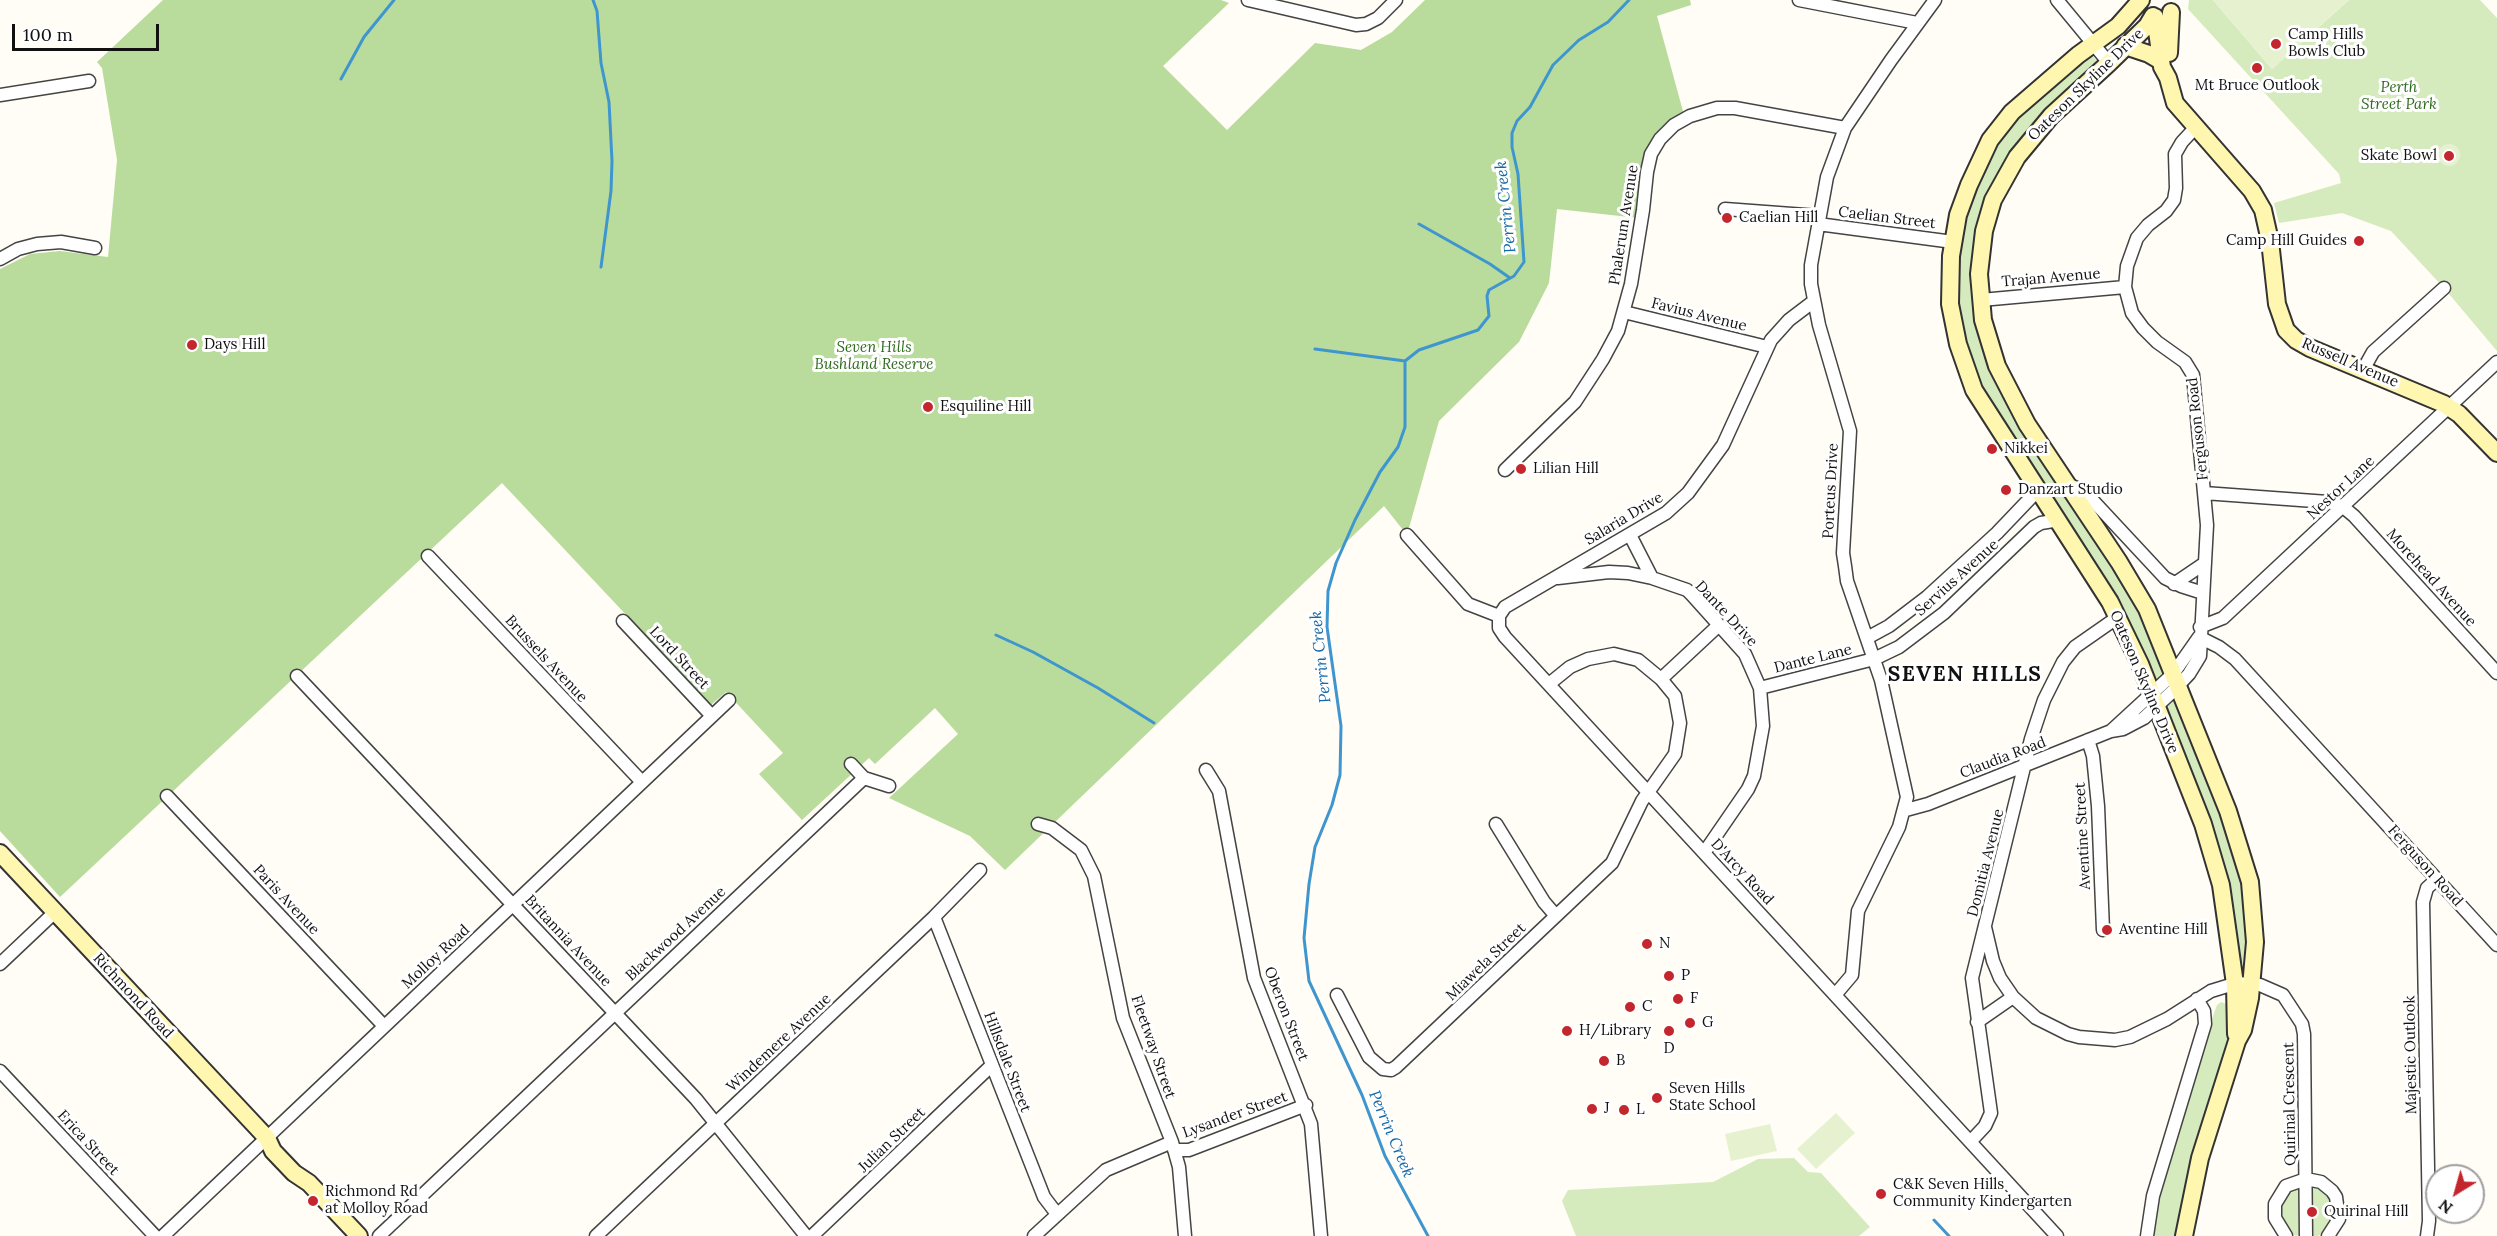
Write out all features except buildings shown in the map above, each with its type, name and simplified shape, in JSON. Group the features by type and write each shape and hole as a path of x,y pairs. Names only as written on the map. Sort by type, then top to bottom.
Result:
{"main road":[{"name":"Oateson Skyline Drive","path":"2142,0 2124,21 2026,99 1997,130 1969,185 1958,215 1949,289 1955,332 1978,398 2059,520 2118,617 2203,824 2219,873 2235,984 2237,1041"},
{"path":"2142,0 2145,9 2164,11"},
{"name":"Oateson Skyline Drive","path":"2164,11 2042,125 2024,148 2003,178 1993,200 1984,231 1979,274 1987,338 2005,384 2027,424 2140,597 2228,811 2246,865 2254,919 2252,983 2245,1022 2200,1158 2184,1236"},
{"path":"2164,11 2161,61 2168,78"},
{"path":"2164,11 2170,65 2168,78"},
{"path":"2125,46 2149,54 2161,61"},
{"name":"Russell Avenue","path":"2168,78 2175,103 2252,191 2263,210 2270,241 2277,304 2286,330 2302,344 2449,407 2459,414 2497,453"},
{"name":"Richmond Road","path":"0,853 267,1138 279,1145 301,1167 309,1183 359,1236"}],"street":[{"path":"1248,0 1356,25 1378,18 1396,0"},
{"path":"1799,0 1917,23"},
{"name":"Porteus Drive","path":"1834,995 1852,975 1858,911 1906,810 1906,783 1881,680 1847,582 1843,553 1850,431 1819,325 1811,284 1811,265 1832,158 1845,128 1935,0"},
{"path":"2057,0 2109,63"},
{"path":"0,95 89,81"},
{"name":"Phalerum Avenue","path":"1505,470 1575,402 1618,331 1624,312 1651,154 1660,139 1674,125 1701,112 1717,108 1734,108 1845,128"},
{"name":"Ferguson Road","path":"2195,128 2179,145 2175,154 2174,200 2166,211 2148,225 2137,238 2127,266 2125,287 2132,313 2143,328 2192,370 2207,525 2200,632 2235,659 2497,945"},
{"name":"Caelian Street","path":"1725,209 1818,220 1953,242"},
{"path":"0,259 18,249 37,244 61,242 95,248"},
{"name":"Trajan Avenue","path":"1981,300 2125,287"},
{"path":"2363,370 2373,352 2444,288"},
{"name":"Salaria Drive","path":"1499,616 1505,607 1666,513 1688,493 1723,445 1767,347 1776,333 1814,302"},
{"name":"Favius Avenue","path":"1624,312 1767,347"},
{"name":"Nestor Lane","path":"2200,632 2223,618 2497,362"},
{"name":"Oateson Skyline Drive","path":"2067,484 2084,491 2174,584 2203,593"},
{"name":"Servius Avenue","path":"1867,638 1889,626 1927,597 2005,525 2038,489"},
{"path":"2204,493 2328,502 2342,506"},
{"name":"Morehead Avenue","path":"2342,506 2354,516 2497,672"},
{"name":"Servius Avenue","path":"1874,659 1899,647 1944,613 2037,524 2059,520"},
{"path":"1407,535 1468,604 1499,616"},
{"path":"1629,535 1652,578"},
{"name":"Brussels Avenue","path":"428,556 642,782"},
{"path":"2174,584 2205,564"},
{"name":"Dante Drive","path":"1553,578 1609,572 1629,573 1687,590 1745,654 1760,688 1763,726 1754,776 1748,789 1704,853"},
{"name":"D'Arcy Road","path":"1499,616 1500,628 1506,637 2057,1236"},
{"name":"Domitia Avenue","path":"1971,1141 1985,1126 1991,1113 1972,978 2031,739 2044,700 2063,662 2075,648 2118,617"},
{"name":"Lord Street","path":"623,621 712,716"},
{"path":"1661,679 1719,625"},
{"path":"2175,680 2200,632"},
{"name":"Miawela Street","path":"1337,995 1369,1057 1377,1065 1390,1070 1401,1064 1612,863 1648,792 1675,754 1680,723 1675,696 1661,679 1638,660 1614,654 1588,659 1570,667 1549,684"},
{"name":"Dante Lane","path":"1760,688 1874,659"},
{"name":"Britannia Avenue","path":"297,676 716,1123 806,1236"},
{"name":"Claudia Road","path":"1906,810 1928,804 2111,731 2124,729 2140,720 2154,700 2175,680"},
{"name":"Molloy Road","path":"163,1236 729,700"},
{"name":"Aventine Street","path":"2088,741 2093,756 2098,806 2103,930"},
{"path":"851,764 864,778 889,786"},
{"name":"Oberon Street","path":"1206,770 1219,791 1254,978 1306,1105 1313,1137 1322,1236"},
{"name":"Blackwood Avenue","path":"379,1236 864,778"},
{"name":"Paris Avenue","path":"166,796 384,1026"},
{"name":"Fleetway Street","path":"1038,824 1052,828 1082,850 1089,861 1123,1018 1173,1146 1181,1180 1185,1236"},
{"path":"1496,824 1544,902 1556,916"},
{"name":"Windemere Avenue","path":"596,1236 934,917 980,870"},
{"name":"Majestic Outlook","path":"2427,1236 2429,1221 2423,902 2427,888 2437,879"},
{"path":"0,964 55,912"},
{"name":"Hillsdale Street","path":"934,917 1044,1197 1057,1214"},
{"path":"1985,927 1992,961 2013,997 2036,1018 2068,1034 2115,1040 2130,1037 2167,1019 2197,999 2235,984 2252,983"},
{"name":"Quirinal Crescent","path":"2252,983 2271,988 2283,995 2303,1029 2306,1236"},
{"path":"1977,1022 2013,997"},
{"path":"2147,1236 2153,1196 2205,1024 2205,1014 2197,999"},
{"name":"Julian Street","path":"812,1236 992,1065"},
{"name":"Erica Street","path":"0,1071 155,1236"},
{"name":"Lysander Street","path":"1034,1236 1106,1170 1173,1146 1189,1150 1306,1105"},
{"name":"Quirinal Crescent","path":"2286,1236 2277,1225 2275,1204 2286,1186 2306,1179 2327,1186 2336,1197 2339,1219 2328,1236"}],"green space":[{"name":"Seven Hills Bushland Reserve","path":"163,0 1221,0 1229,3 1163,66 1227,130 1315,43 1361,50 1392,32 1425,0 1690,0 1691,5 1657,16 1684,115 1654,139 1646,150 1640,170 1638,218 1557,209 1549,283 1519,342 1439,421 1407,535 1384,506 1005,870 970,836 889,798 958,734 935,708 875,764 869,758 802,820 759,774 783,753 726,692 711,705 502,483 60,897 0,831 0,269 30,254 60,251 108,257 117,160 102,68 97,62"},
{"name":"Perth Street Park","path":"2189,0 2213,0 2272,69 2349,0 2480,0 2497,18 2497,351 2444,288 2391,231 2342,213 2279,223 2274,203 2341,183 2339,174 2188,9"},
{"name":"Camp Hills Bowls Club","path":"2213,0 2349,0 2272,69"},
{"path":"2089,52 2100,65 1992,192 1982,330 2128,582 2169,671 2156,684 1981,396 1954,308 1963,213 2004,126"},
{"name":"Skate Bowl","path":"2449,144 2457,147 2460,155 2457,163 2449,166 2441,163 2438,155 2441,147"},
{"path":"2173,697 2177,700 2228,820 2251,913 2246,970 2239,956 2160,709"},
{"path":"2221,1002 2229,1005 2230,1040 2177,1236 2150,1236 2154,1210 2209,1027 2217,1005"},
{"path":"1836,1113 1855,1133 1816,1169 1797,1149"},
{"path":"1770,1124 1777,1151 1731,1161 1725,1134"},
{"path":"1794,1158 1808,1172 1821,1173 1870,1227 1859,1236 1576,1236 1562,1201 1568,1190 1713,1182 1758,1159"},
{"path":"2312,1185 2324,1190 2333,1201 2335,1216 2326,1231 2318,1236 2312,1236"},
{"path":"2301,1186 2301,1234 2296,1236 2287,1229 2280,1216 2279,1205 2288,1191"}],"waterway":[{"path":"341,79 364,37 394,0"},
{"path":"593,0 597,11 601,63 609,102 612,161 611,191 601,267"},
{"name":"Perrin Creek","path":"1428,1236 1385,1156 1362,1095 1309,981 1304,938 1309,884 1315,847 1332,805 1340,775 1341,726 1327,627 1328,591 1336,563 1355,520 1380,472 1398,447 1405,427 1405,361 1419,350 1478,330 1489,316 1487,296 1489,290 1514,276 1524,262 1518,174 1512,147 1512,133 1517,121 1530,107 1553,65 1579,40 1608,22 1629,0"},
{"path":"1419,224 1490,264 1510,278"},
{"path":"1315,349 1405,361"},
{"path":"996,635 1033,652 1098,688 1154,723"},
{"path":"1934,1220 1949,1236"}],"place":[{"name":"Camp Hills Bowls Club","path":"2276,44"},
{"name":"Mt Bruce Outlook","path":"2257,68"},
{"name":"Skate Bowl","path":"2449,156"},
{"name":"Caelian Hill","path":"1727,218"},
{"name":"Camp Hill Guides","path":"2359,241"},
{"name":"Days Hill","path":"192,345"},
{"name":"Esquiline Hill","path":"928,407"},
{"name":"Nikkei","path":"1992,449"},
{"name":"Lilian Hill","path":"1521,469"},
{"name":"Danzart Studio","path":"2006,490"},
{"name":"Aventine Hill","path":"2107,930"},
{"name":"N","path":"1647,944"},
{"name":"P","path":"1669,976"},
{"name":"F","path":"1678,999"},
{"name":"C","path":"1630,1007"},
{"name":"G","path":"1690,1023"},
{"name":"H/Library","path":"1567,1031"},
{"name":"D","path":"1669,1031"},
{"name":"B","path":"1604,1061"},
{"name":"Seven Hills State School","path":"1657,1098"},
{"name":"J","path":"1592,1109"},
{"name":"L","path":"1624,1110"},
{"name":"C&K Seven Hills Community Kindergarten","path":"1881,1194"},
{"name":"Richmond Rd at Molloy Road","path":"313,1201"},
{"name":"Quirinal Hill","path":"2312,1212"}],"district":[{"name":"SEVEN HILLS","path":"1965,675"}]}
